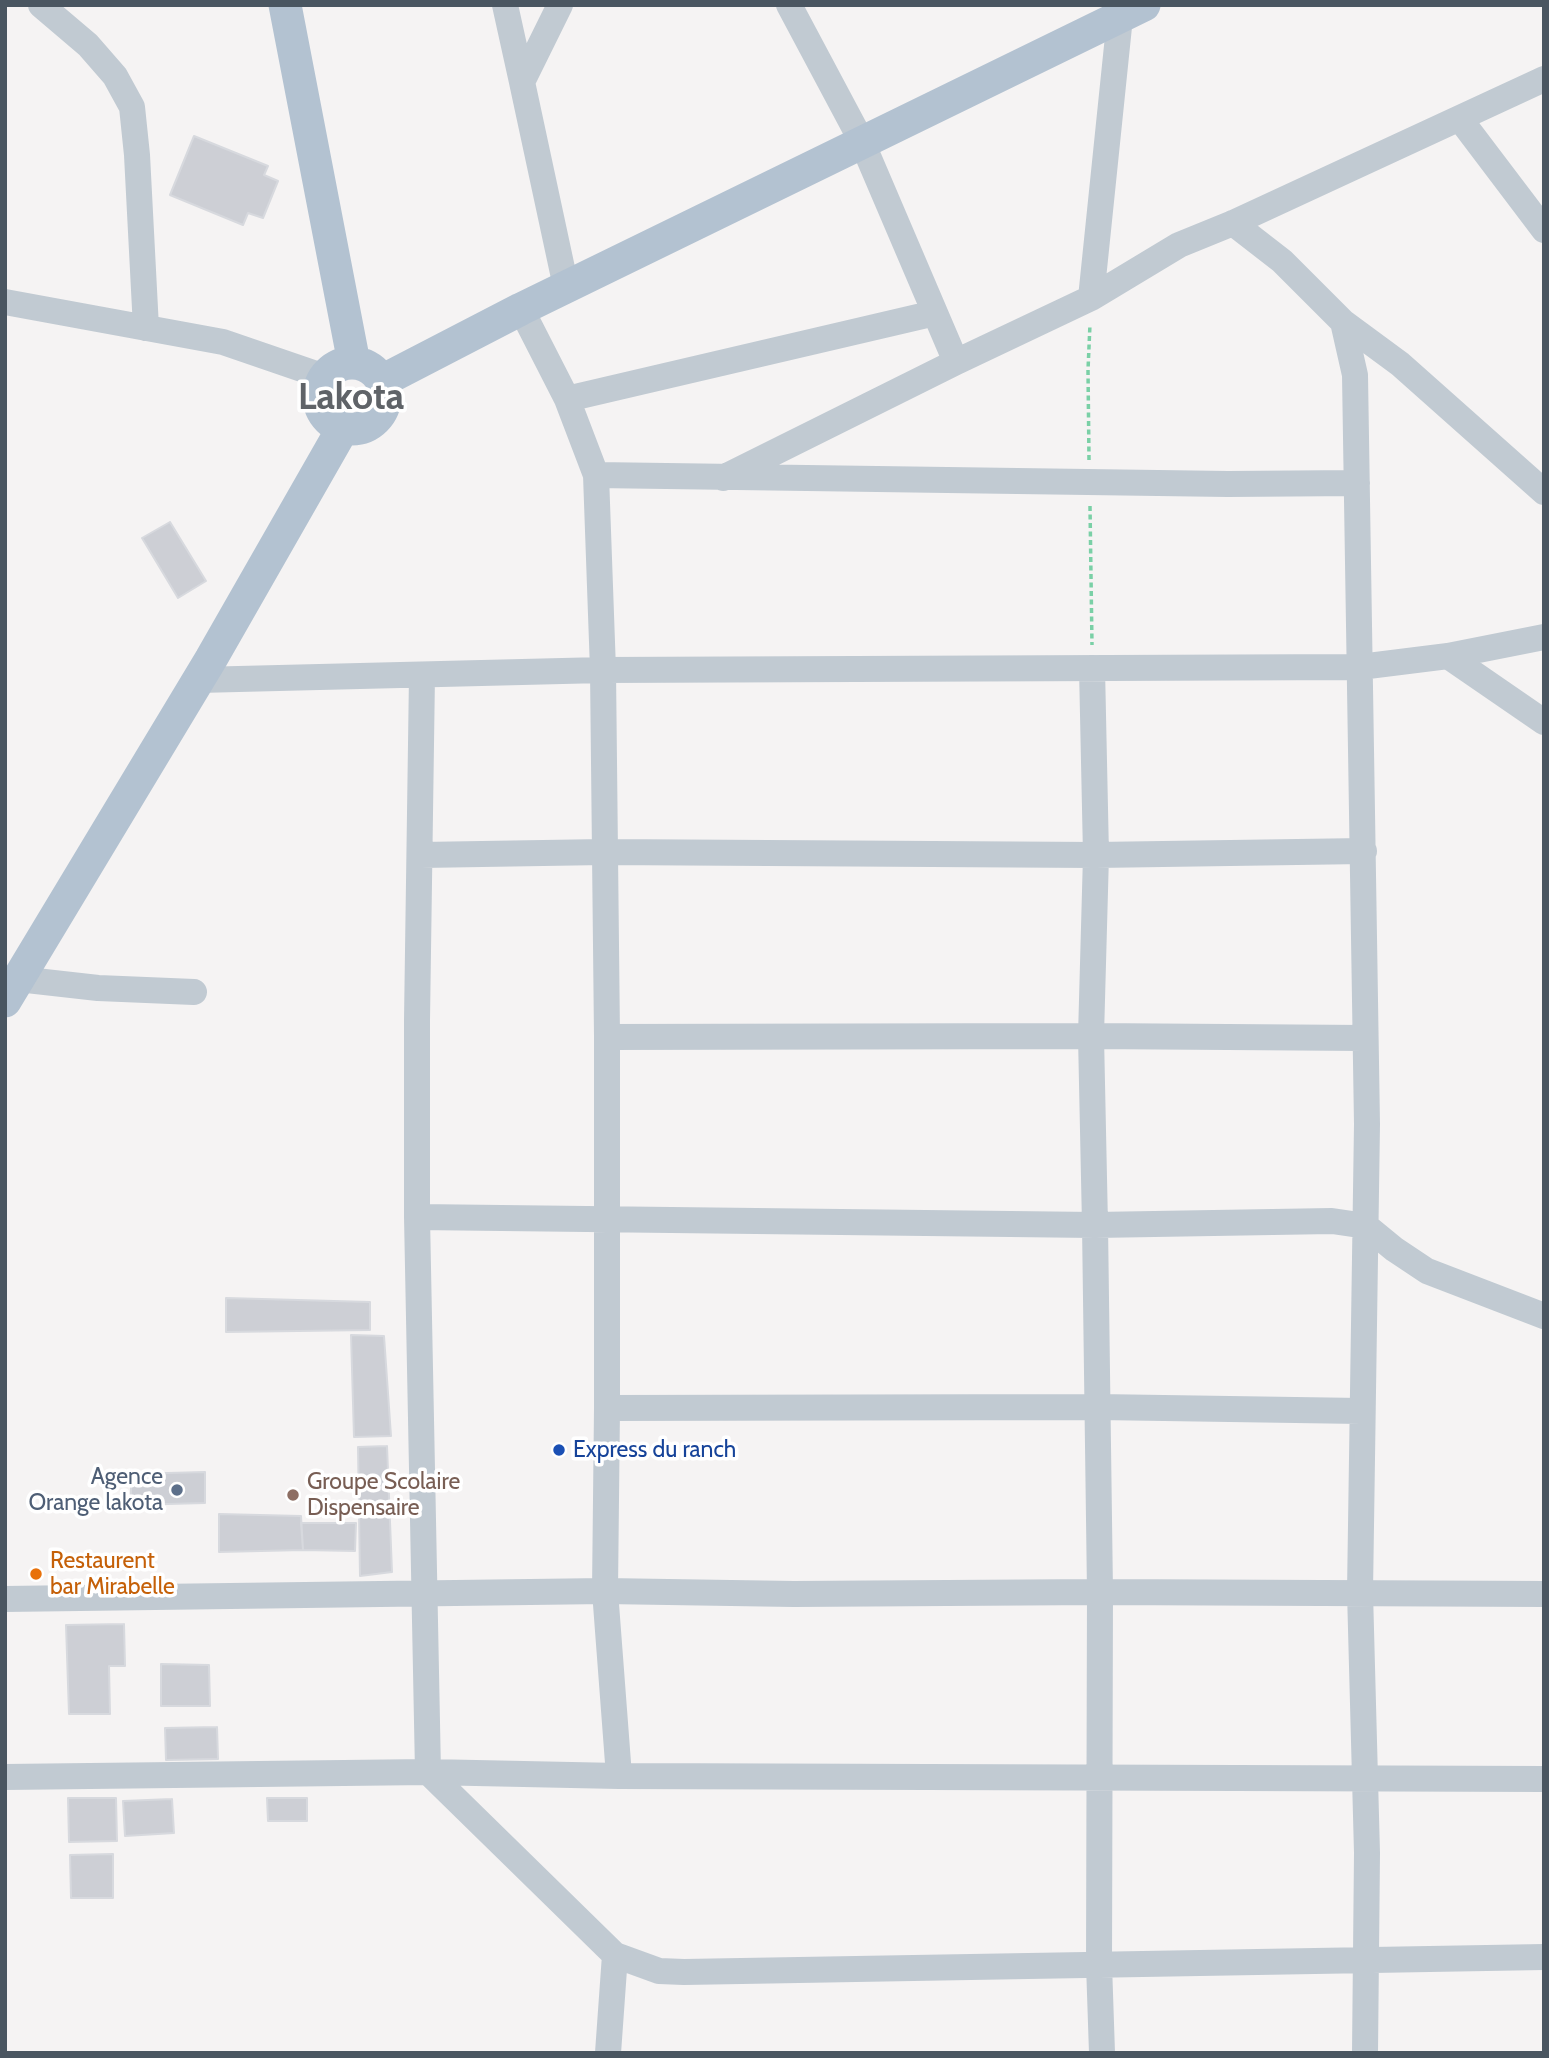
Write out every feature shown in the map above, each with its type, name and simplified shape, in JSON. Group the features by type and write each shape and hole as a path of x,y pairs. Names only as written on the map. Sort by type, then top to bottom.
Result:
{"main road":[{"path":"285,5 339,370"},
{"path":"382,381 521,309 1127,9"},
{"path":"365,365 382,381 386,400 378,417 362,428 343,429 327,418 322,410 318,393 339,370 365,365"},
{"path":"12,990 212,659 343,429"}],"street":[{"path":"41,5 88,45 115,76 132,107 146,328"},
{"path":"505,5 566,287"},
{"path":"522,82 560,5"},
{"path":"789,5 862,142 956,362"},
{"path":"1091,298 1127,9"},
{"path":"723,478 1091,298 1179,245 1233,223 1544,79"},
{"path":"1460,119 1544,230"},
{"path":"1233,223 1282,261 1343,322 1400,364 1544,492"},
{"path":"5,302 223,342 339,370"},
{"path":"521,309 567,399 596,475 603,670 607,1037 605,1591 620,1776"},
{"path":"567,399 935,313"},
{"path":"1343,322 1354,375 1364,851 1366,1226 1360,1592 1367,1959 1365,2053"},
{"path":"596,475 1357,483"},
{"path":"198,680 603,670 1360,667 1448,656 1544,637"},
{"path":"1448,656 1544,722"},
{"path":"1092,668 1096,855 1091,1036 1098,1407 1099,1964 1102,2053"},
{"path":"422,675 417,1217 428,1772 615,1955 659,1970 684,1972 1544,1957"},
{"path":"421,855 604,852 1096,855 1364,851"},
{"path":"12,990 98,988 194,992"},
{"path":"607,1037 1364,1038"},
{"path":"417,1217 1095,1225 1332,1221 1366,1226 1427,1271 1544,1316"},
{"path":"607,1408 1098,1407 1361,1411"},
{"path":"5,1599 605,1591 793,1594 1544,1594"},
{"path":"5,1777 428,1772 620,1776 1544,1779"},
{"path":"608,2053 615,1955"}],"building":[{"path":"194,136 268,166 264,175 278,181 263,218 248,213 243,225 170,195"},
{"path":"170,522 206,581 178,598 142,538"},
{"path":"226,1298 370,1302 370,1330 226,1332"},
{"path":"351,1335 384,1336 391,1436 354,1437"},
{"path":"387,1446 392,1572 360,1576 358,1447"},
{"path":"205,1472 205,1503 131,1505 131,1474"},
{"path":"219,1514 301,1516 303,1550 219,1552"},
{"path":"301,1523 356,1523 355,1551 303,1550"},
{"path":"124,1624 125,1666 109,1666 110,1714 69,1714 66,1625"},
{"path":"161,1664 209,1665 210,1706 161,1706"},
{"path":"217,1727 218,1759 166,1760 165,1728"},
{"path":"68,1798 116,1798 117,1841 69,1842"},
{"path":"267,1798 307,1798 307,1821 268,1821"},
{"path":"172,1799 174,1833 125,1836 123,1801"},
{"path":"113,1854 113,1898 71,1898 70,1855"}],"place":[{"name":"Express du ranch","path":"559,1450"},
{"name":"Agence Orange lakota","path":"177,1490"},
{"name":"Groupe Scolaire Dispensaire","path":"293,1495"},
{"name":"Restaurent bar Mirabelle","path":"36,1574"}],"district":[{"name":"Lakota","path":"351,398"}]}
